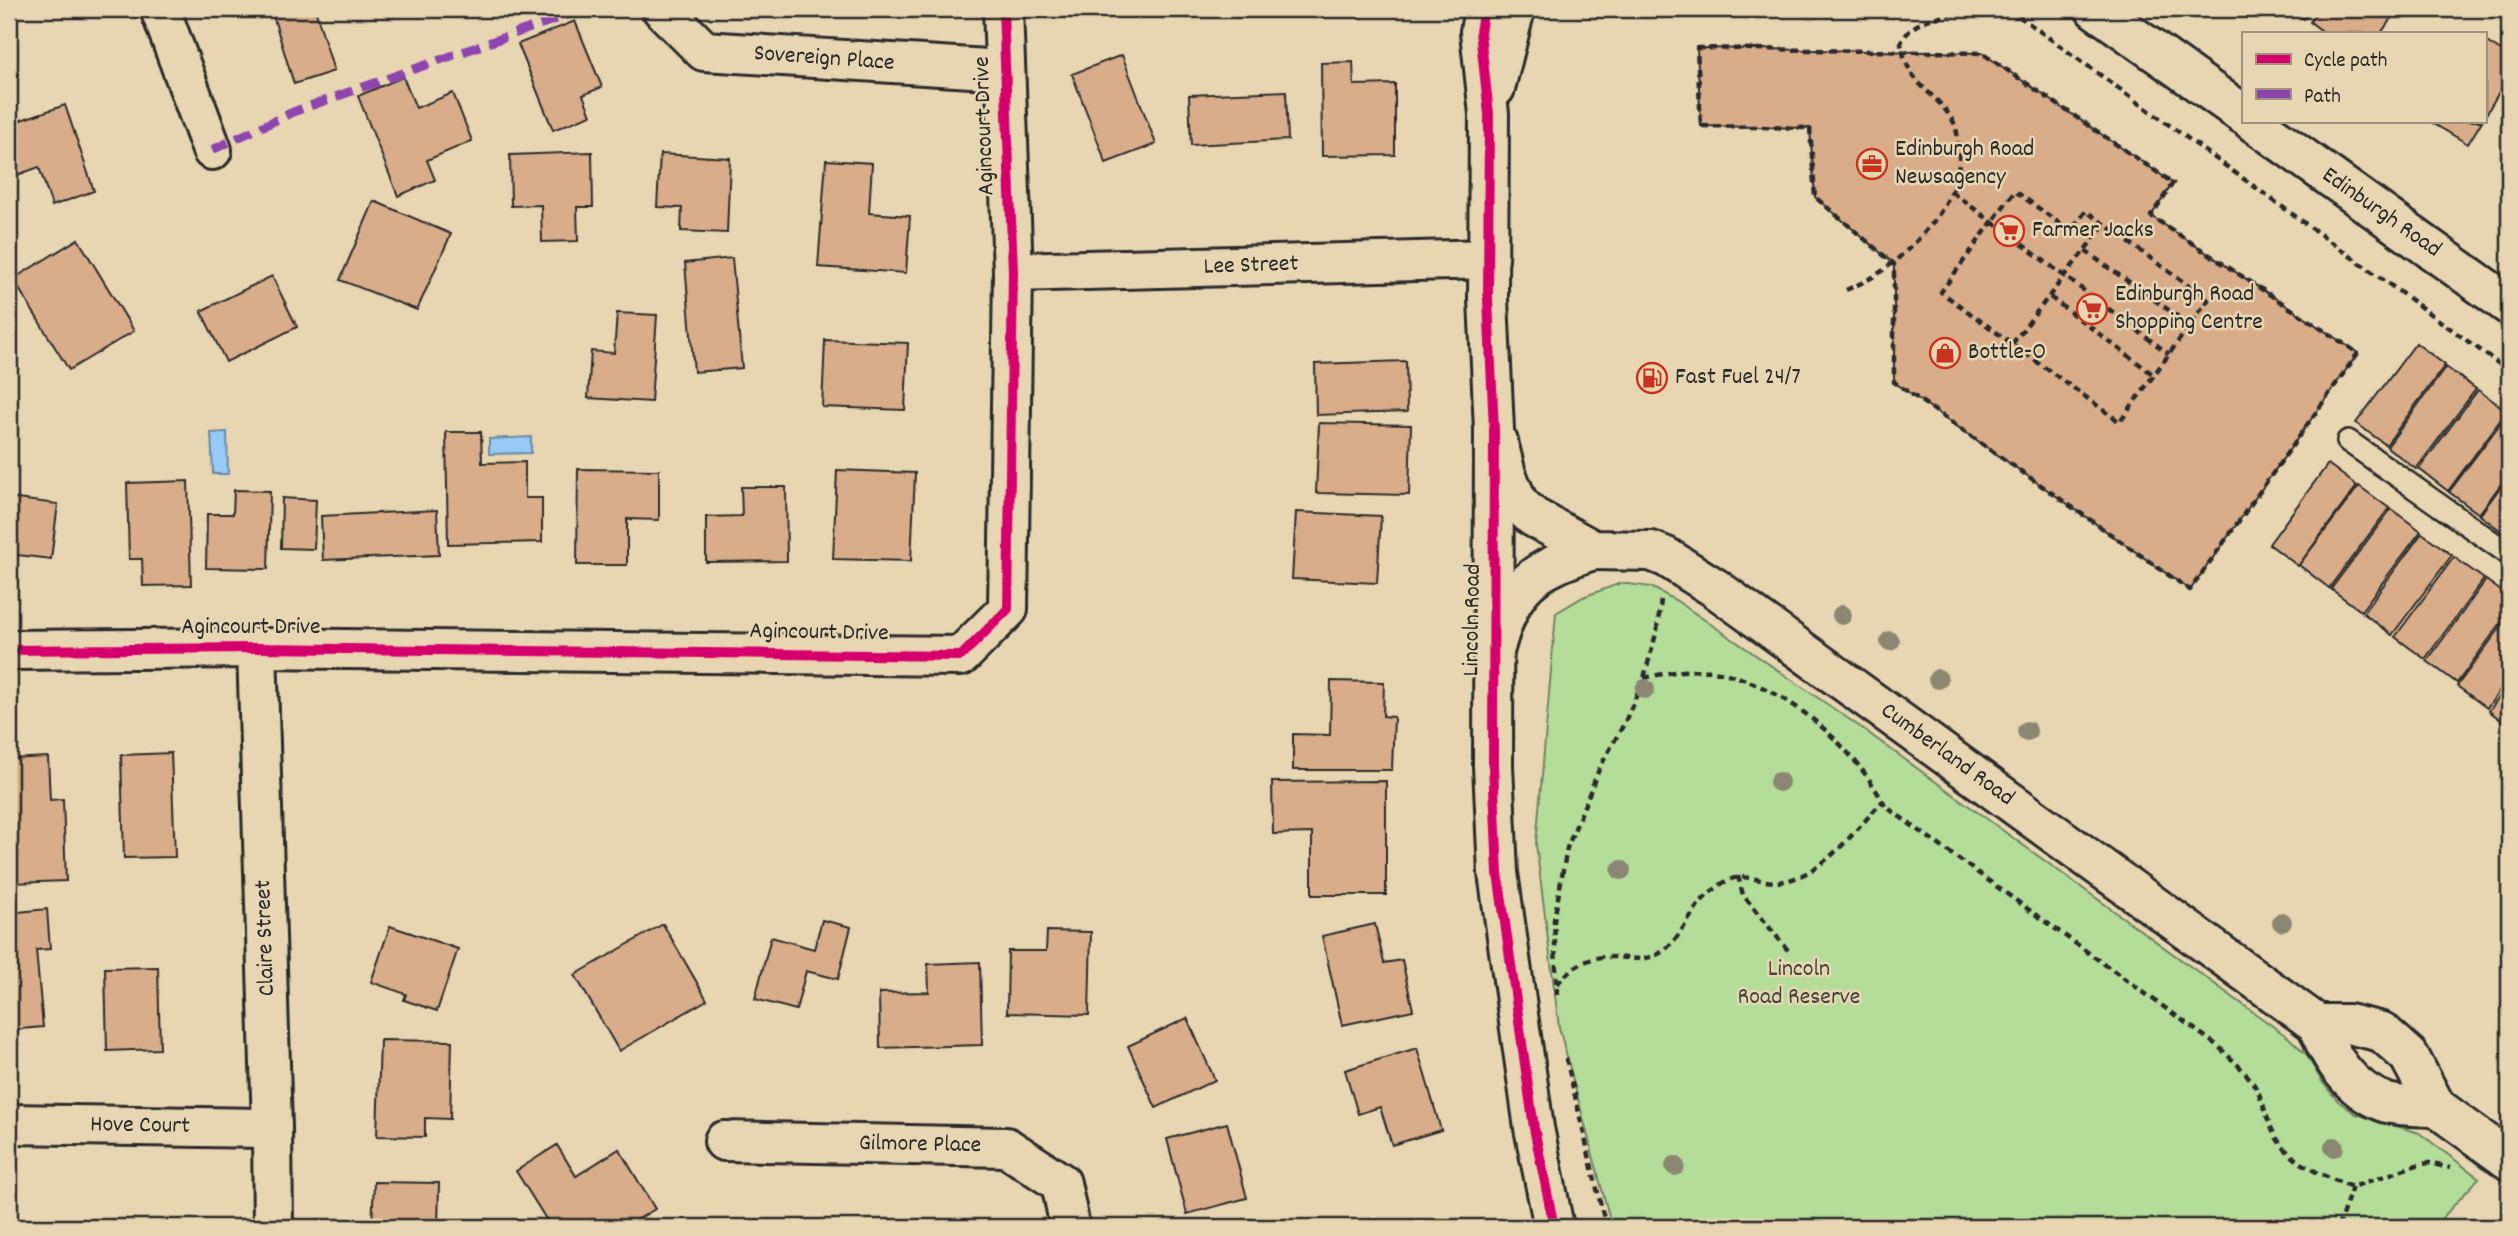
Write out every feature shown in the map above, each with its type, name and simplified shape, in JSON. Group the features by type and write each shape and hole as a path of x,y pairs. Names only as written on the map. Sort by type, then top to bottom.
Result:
{"street":[{"path":"160,9 212,150"},
{"name":"Sovereign Place","path":"662,9 704,51 1003,70"},
{"name":"Agincourt Drive","path":"9,650 257,648 961,656 1008,609 1013,272 1003,70 1003,9"},
{"name":"Lincoln Road","path":"1484,9 1480,32 1489,114 1488,299 1494,430 1494,503 1500,561 1493,654 1493,766 1498,873 1534,1128 1555,1227"},
{"name":"Lincoln Road","path":"1489,114 1516,9"},
{"path":"2095,9 2242,113"},
{"name":"Edinburgh Road","path":"2253,122 2509,305"},
{"name":"Lee Street","path":"1013,272 1489,259"},
{"path":"1494,430 1506,474 1518,503 1557,547"},
{"path":"1500,561 1524,558 1557,547"},
{"path":"1493,654 1505,613 1514,598 1557,547"},
{"name":"Cumberland Road","path":"1557,547 1651,551 1666,557 1769,626 2317,1024 2327,1049 2346,1076 2364,1092 2388,1103 2436,1107"},
{"name":"Claire Street","path":"257,648 273,1227"},
{"path":"2317,1024 2348,1024 2382,1032 2409,1056 2436,1107 2509,1160"},
{"name":"Hove Court","path":"9,1124 272,1128"},
{"name":"Gilmore Place","path":"724,1141 1006,1147 1061,1183 1070,1227"}],"lane":[{"path":"2348,441 2509,554"}],"path":[{"path":"1846,290 1878,274 1892,262 1934,220 1952,192 1959,160 1956,128 1952,119 1912,77 1901,43 1905,34 1915,24 1970,9"},
{"path":"2009,9 2509,371"},
{"path":"1697,48 1902,52 1982,53 2173,183 2151,216 2358,353 2190,590 1894,382 1894,264 1815,197 1810,128 1701,126 1697,48"},
{"path":"2015,191 2070,232 2086,211 2104,225 2208,300 2120,422 1941,292 2015,191"},
{"path":"1952,192 2169,354"},
{"path":"2012,344 2104,225"},
{"path":"2085,251 2190,325"},
{"path":"2050,297 2154,375"},
{"path":"1558,1005 1554,920 1567,848 1600,767 1625,722 1644,678 1657,630 1666,557"},
{"path":"1644,678 1674,671 1723,673 1768,690 1803,712 1850,756 1885,806 2218,1046 2246,1073 2259,1094 2268,1124 2285,1149 2304,1165 2352,1187 2429,1163 2461,1170"},
{"path":"1557,984 1580,964 1595,958 1637,960 1656,956 1671,945 1700,902 1711,891 1738,876 1768,883 1786,881 1817,867 1883,801"},
{"path":"1738,876 1742,895 1791,954"},
{"path":"1565,1053 1606,1227"},
{"path":"2338,1227 2352,1187"}],"green space":[{"name":"Lincoln Road Reserve","path":"1621,583 1651,587 1677,601 1856,724 2289,1038 2306,1054 2322,1082 2338,1101 2356,1114 2419,1133 2479,1178 2434,1227 1612,1227 1559,1027 1536,844 1556,613 1583,597"}],"water":[{"path":"227,432 228,474 213,474 211,433"},
{"path":"531,437 531,453 489,454 489,439"}],"building":[{"path":"271,9 315,9 334,71 294,84"},
{"path":"2290,9 2312,9 2304,19"},
{"path":"2319,9 2389,9 2395,13 2382,32 2324,32 2310,22"},
{"path":"575,21 602,87 583,95 591,115 553,130 518,44"},
{"path":"2486,42 2509,56 2509,75 2486,114"},
{"name":"Edinburgh Road Shopping Centre","path":"1697,48 1982,53 2173,183 2151,216 2358,353 2190,590 1894,382 1894,264 1815,197 1810,128 1701,126"},
{"path":"1122,55 1156,144 1106,163 1072,74"},
{"path":"1353,62 1354,85 1395,84 1395,155 1322,156 1321,63"},
{"path":"403,77 416,108 453,93 472,141 427,160 435,180 398,196 358,96"},
{"path":"1286,91 1288,140 1191,145 1189,95"},
{"path":"65,105 94,191 52,206 39,167 9,178 9,124"},
{"path":"2431,122 2481,122 2468,144"},
{"path":"592,152 593,207 577,207 578,241 542,242 541,205 511,206 510,155"},
{"path":"660,154 730,158 727,233 681,231 682,208 657,207"},
{"path":"826,160 872,163 869,213 910,216 906,273 818,267"},
{"path":"374,201 451,234 417,310 340,280"},
{"path":"78,239 134,331 69,370 13,279"},
{"path":"732,258 742,368 694,372 685,263"},
{"path":"272,276 297,327 226,362 201,311"},
{"path":"617,313 657,315 651,402 588,398 591,351 614,353"},
{"path":"825,340 908,343 905,410 822,407"},
{"path":"2416,343 2445,365 2386,445 2356,423"},
{"path":"1406,361 1407,412 1316,415 1315,364"},
{"path":"2446,367 2476,389 2416,469 2387,447"},
{"path":"2478,390 2507,411 2448,491 2419,469"},
{"path":"2509,412 2509,473 2479,514 2449,492"},
{"path":"1319,423 1411,425 1409,495 1316,493"},
{"path":"446,432 481,432 482,463 525,462 525,498 542,498 542,542 448,544"},
{"path":"2328,464 2357,486 2298,566 2269,544"},
{"path":"578,469 659,470 659,520 627,519 627,565 577,565"},
{"path":"837,470 915,473 911,561 833,559"},
{"path":"2509,475 2509,537 2480,515"},
{"path":"188,481 191,585 143,586 142,559 129,559 127,483"},
{"path":"2359,486 2389,508 2329,588 2299,565"},
{"path":"741,487 786,487 787,561 706,562 706,517 742,516"},
{"path":"234,490 270,491 268,569 206,568 207,514 233,514"},
{"path":"9,498 58,504 51,559 9,554"},
{"path":"282,498 316,500 314,549 281,548"},
{"path":"2391,509 2421,531 2361,611 2331,589"},
{"path":"437,510 439,555 323,560 321,516"},
{"path":"1296,512 1381,516 1377,583 1292,579"},
{"path":"2422,533 2452,555 2392,635 2363,613"},
{"path":"2454,557 2484,579 2425,659 2395,637"},
{"path":"2486,580 2509,597 2509,612 2457,683 2427,661"},
{"path":"2509,616 2509,678 2487,708 2457,686"},
{"path":"1331,681 1384,682 1383,716 1394,717 1392,770 1293,770 1293,734 1330,735"},
{"path":"2509,683 2509,726 2489,711"},
{"path":"171,753 175,857 124,858 121,755"},
{"path":"48,757 50,800 63,799 66,881 12,883 9,759"},
{"path":"1386,781 1386,895 1312,895 1312,833 1273,834 1272,782"},
{"path":"47,909 50,949 36,950 43,1027 9,1030 9,913"},
{"path":"822,920 851,927 838,979 806,971 796,1010 755,999 771,937 814,949"},
{"path":"663,924 707,1000 619,1051 575,975"},
{"path":"1375,924 1384,963 1402,960 1413,1010 1342,1025 1322,936"},
{"path":"390,926 458,949 437,1011 404,1000 406,994 371,982"},
{"path":"1047,931 1091,932 1089,1015 1007,1013 1008,951 1046,951"},
{"path":"980,962 982,1045 880,1048 879,993 929,992 928,964"},
{"path":"158,967 160,1049 107,1051 105,968"},
{"path":"1187,1018 1215,1080 1156,1108 1128,1046"},
{"path":"380,1040 452,1041 450,1119 425,1118 425,1137 377,1136"},
{"path":"1417,1048 1441,1130 1392,1145 1380,1107 1358,1114 1345,1070"},
{"path":"1227,1123 1247,1198 1187,1214 1167,1139"},
{"path":"557,1145 576,1176 619,1149 655,1209 625,1227 551,1227 516,1171"},
{"path":"374,1182 439,1183 438,1227 372,1227"}],"marked path":[{"path":"212,150 293,112 584,9"}],"cycle path":[{"path":"9,650 257,648 961,656 1008,609 1013,272 1003,9"},
{"path":"1484,9 1480,32 1489,114 1488,299 1494,430 1493,766 1498,873 1534,1128 1554,1227"}],"place":[{"name":"Edinburgh Road Newsagency","path":"1872,164"},
{"name":"Farmer Jacks","path":"2009,231"},
{"name":"Edinburgh Road Shopping Centre","path":"2092,309"},
{"name":"Bottle-O","path":"1945,353"},
{"name":"Fast Fuel 24/7","path":"1652,378"}]}
